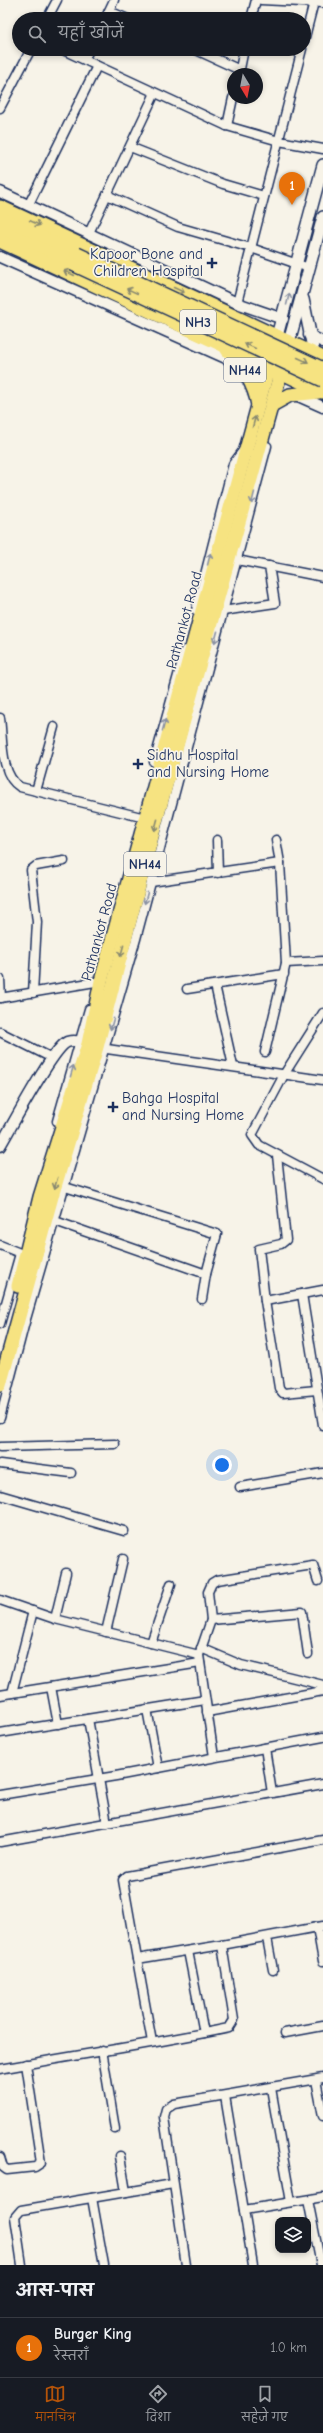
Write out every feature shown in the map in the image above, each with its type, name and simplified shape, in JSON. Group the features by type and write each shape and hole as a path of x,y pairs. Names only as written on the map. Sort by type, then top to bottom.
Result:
{"highway":[{"path":"0,207 318,356"},
{"name":"NH3","path":"0,218 76,259 323,380"},
{"name":"NH3","path":"0,230 76,259 323,369"},
{"name":"NH44","path":"0,241 219,342 242,365 265,406"},
{"name":"NH44","path":"0,1385 93,1045 155,826 283,339"},
{"path":"219,342 323,392"},
{"path":"265,406 294,394 323,392"},
{"name":"Pathankot Road","path":"0,1351 40,1197 93,1045 99,981 248,446 265,406"}],"main road":[{"path":"283,339 283,319 296,264 323,168"},
{"path":"283,339 302,294 323,217"},
{"path":"302,294 308,335 318,356"}],"street":[{"path":"51,12 57,0"},
{"path":"109,11 114,0"},
{"path":"253,12 256,0"},
{"path":"261,0 323,3"},
{"path":"311,14 314,2"},
{"path":"0,108 27,56"},
{"path":"77,56 227,126 278,141 323,149"},
{"path":"208,56 231,68"},
{"path":"240,68 242,56"},
{"path":"237,303 300,56"},
{"path":"28,206 97,66"},
{"path":"88,234 156,92"},
{"path":"227,126 232,104"},
{"path":"130,146 223,184 264,196"},
{"path":"0,192 237,303 283,319"},
{"path":"107,194 178,227 251,248 309,268"},
{"path":"0,257 242,365"},
{"path":"308,335 323,342"},
{"path":"294,394 323,407"},
{"path":"0,1324 20,1253 151,882 270,435 265,406"},
{"path":"0,979 1,998 99,981 233,464 238,456 248,446"},
{"path":"237,560 323,577"},
{"path":"223,611 275,603 270,566"},
{"path":"0,718 2,755 10,779 20,787 141,817"},
{"path":"36,791 54,727"},
{"path":"217,840 218,873"},
{"path":"265,1052 286,963 280,863 276,840"},
{"path":"33,993 37,922 31,870 36,866 64,861"},
{"path":"151,882 280,863"},
{"path":"286,963 323,961"},
{"path":"187,989 284,974"},
{"path":"215,984 233,1066"},
{"path":"323,1013 285,1073 252,1135 255,1142 323,1179"},
{"path":"0,1032 52,1058"},
{"path":"0,1146 52,1058 67,1042 285,1073 323,1080"},
{"path":"0,1418 65,1187 93,1045"},
{"path":"277,1155 286,1240 281,1244 259,1249 265,1301 280,1391 287,1393 318,1390"},
{"path":"65,1187 218,1234 206,1274 202,1299"},
{"path":"55,1221 206,1274"},
{"path":"0,1245 20,1253"},
{"path":"265,1301 323,1290"},
{"path":"302,1294 323,1420"},
{"path":"0,1447 114,1444"},
{"path":"0,1464 71,1473"},
{"path":"240,1487 323,1473"},
{"path":"0,1495 124,1531"},
{"path":"106,1632 123,1559"},
{"path":"214,1757 200,1664 200,1651 211,1620 208,1592 212,1583 217,1580 313,1565 318,1581"},
{"path":"55,1619 66,1573"},
{"path":"151,1643 171,1584"},
{"path":"0,1600 55,1619 151,1643 200,1651 241,1665 323,1685"},
{"path":"12,1693 32,1611"},
{"path":"211,1620 302,1612 308,1654"},
{"path":"0,1695 200,1664"},
{"path":"51,1687 58,1724"},
{"path":"207,1712 323,1691"},
{"path":"0,1733 205,1700"},
{"path":"147,1709 158,1768"},
{"path":"88,1719 107,1823"},
{"path":"0,1794 158,1768 323,1737"},
{"path":"265,1748 272,1793"},
{"path":"0,1842 323,1784"},
{"path":"152,2042 125,1892 124,1880 127,1876 323,1840"},
{"path":"137,1959 267,1938 320,1927 323,1961"},
{"path":"267,1938 273,1970"},
{"path":"0,2069 229,2028 234,2020 222,1945"},
{"path":"188,1951 204,2033"},
{"path":"285,2033 323,2026"},
{"path":"102,2050 115,2129"},
{"path":"0,2157 3,2167 7,2170 35,2167 41,2163 26,2064"},
{"path":"186,2265 164,2117 166,2109 174,2104 320,2079 323,2116"},
{"path":"271,2088 291,2202"},
{"path":"225,2096 253,2265"},
{"path":"120,2156 126,2192"},
{"path":"22,2265 15,2217 17,2213 29,2208 173,2184"},
{"path":"244,2210 323,2197"},
{"path":"92,2198 104,2265"},
{"path":"308,2200 322,2265"}],"place":[{"name":"Burger King","path":"292,205"},
{"name":"Kapoor Bone and Children Hospital","path":"212,263"},
{"name":"Sidhu Hospital and Nursing Home","path":"138,764"},
{"name":"Bahga Hospital and Nursing Home","path":"113,1107"}]}
